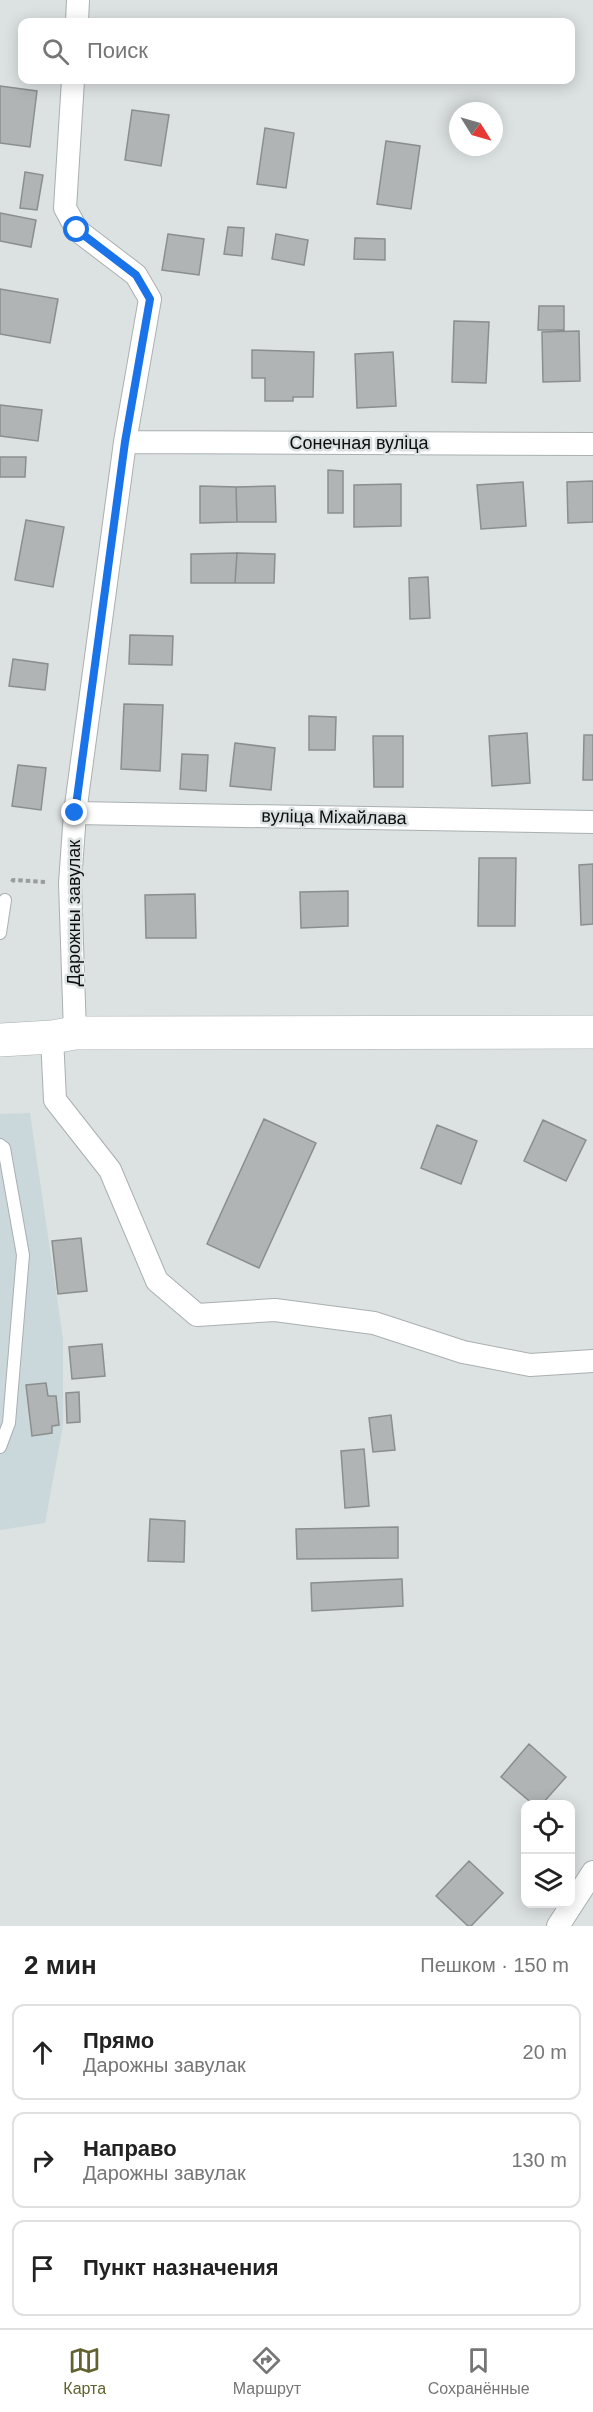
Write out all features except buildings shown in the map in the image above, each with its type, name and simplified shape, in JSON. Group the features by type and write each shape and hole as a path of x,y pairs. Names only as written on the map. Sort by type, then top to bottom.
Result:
{"street":[{"path":"77,18 78,0"},
{"name":"Дарожны завулак","path":"73,84 65,208 77,230 136,275 150,299 125,442 75,813 64,1035 55,1100 110,1170 157,1281 197,1315 275,1310 374,1323 463,1352 530,1365 593,1361"},
{"name":"Сонечная вуліца","path":"125,442 593,444"},
{"name":"вуліца Міхайлава","path":"75,813 593,822"},
{"path":"0,1040 64,1035 593,1032"},
{"path":"558,1926 593,1872"}],"lane":[{"path":"0,933 5,900"},
{"path":"0,1145 4,1148 22,1256 9,1423 0,1447"}],"path":[{"path":"5,900 13,880 70,883"}],"shaded area":[{"path":"30,1113 63,1339 63,1426 45,1523 0,1530 0,1114"}],"route":[{"path":"75,813 125,442 150,299 136,275 77,230"}]}
